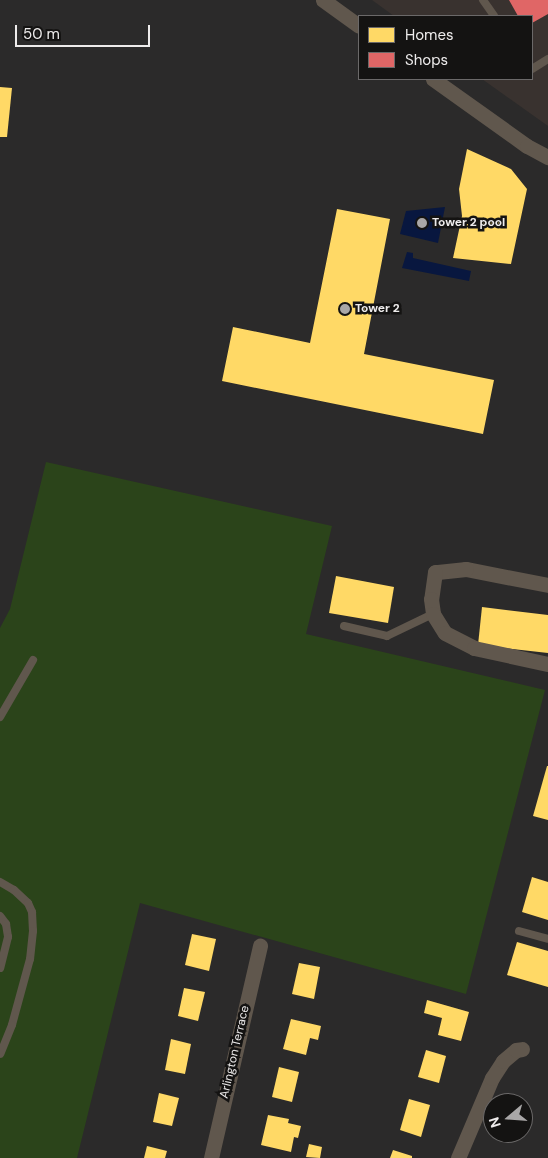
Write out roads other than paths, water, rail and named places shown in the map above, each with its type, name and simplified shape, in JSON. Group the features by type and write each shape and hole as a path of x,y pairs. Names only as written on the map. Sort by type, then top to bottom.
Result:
{"street":[{"path":"323,0 358,25"},
{"path":"434,80 527,146 548,157"},
{"path":"548,585 466,569 435,572 431,599 433,614 445,633 474,648 548,664"},
{"name":"Arlington Terrace","path":"211,1158 260,946"},
{"path":"458,1158 492,1078 504,1061 516,1050 522,1049"}],"lane":[{"path":"483,0 493,15"},
{"path":"533,68 548,59"},
{"path":"344,626 387,636 433,614"},
{"path":"0,717 33,660"},
{"path":"0,882 14,890 28,903 32,912 34,931 30,959 12,1025 0,1054"},
{"path":"0,916 6,924 8,937 0,968"},
{"path":"519,931 548,939"}],"water":[{"name":"Tower 2 pool","path":"445,207 438,243 400,234 406,211"},
{"name":"Tower 2 pool","path":"407,252 413,253 413,258 471,271 469,281 402,268"}],"place":[{"name":"Tower 2 pool","path":"422,223"},
{"name":"Tower 2","path":"345,309"}]}
